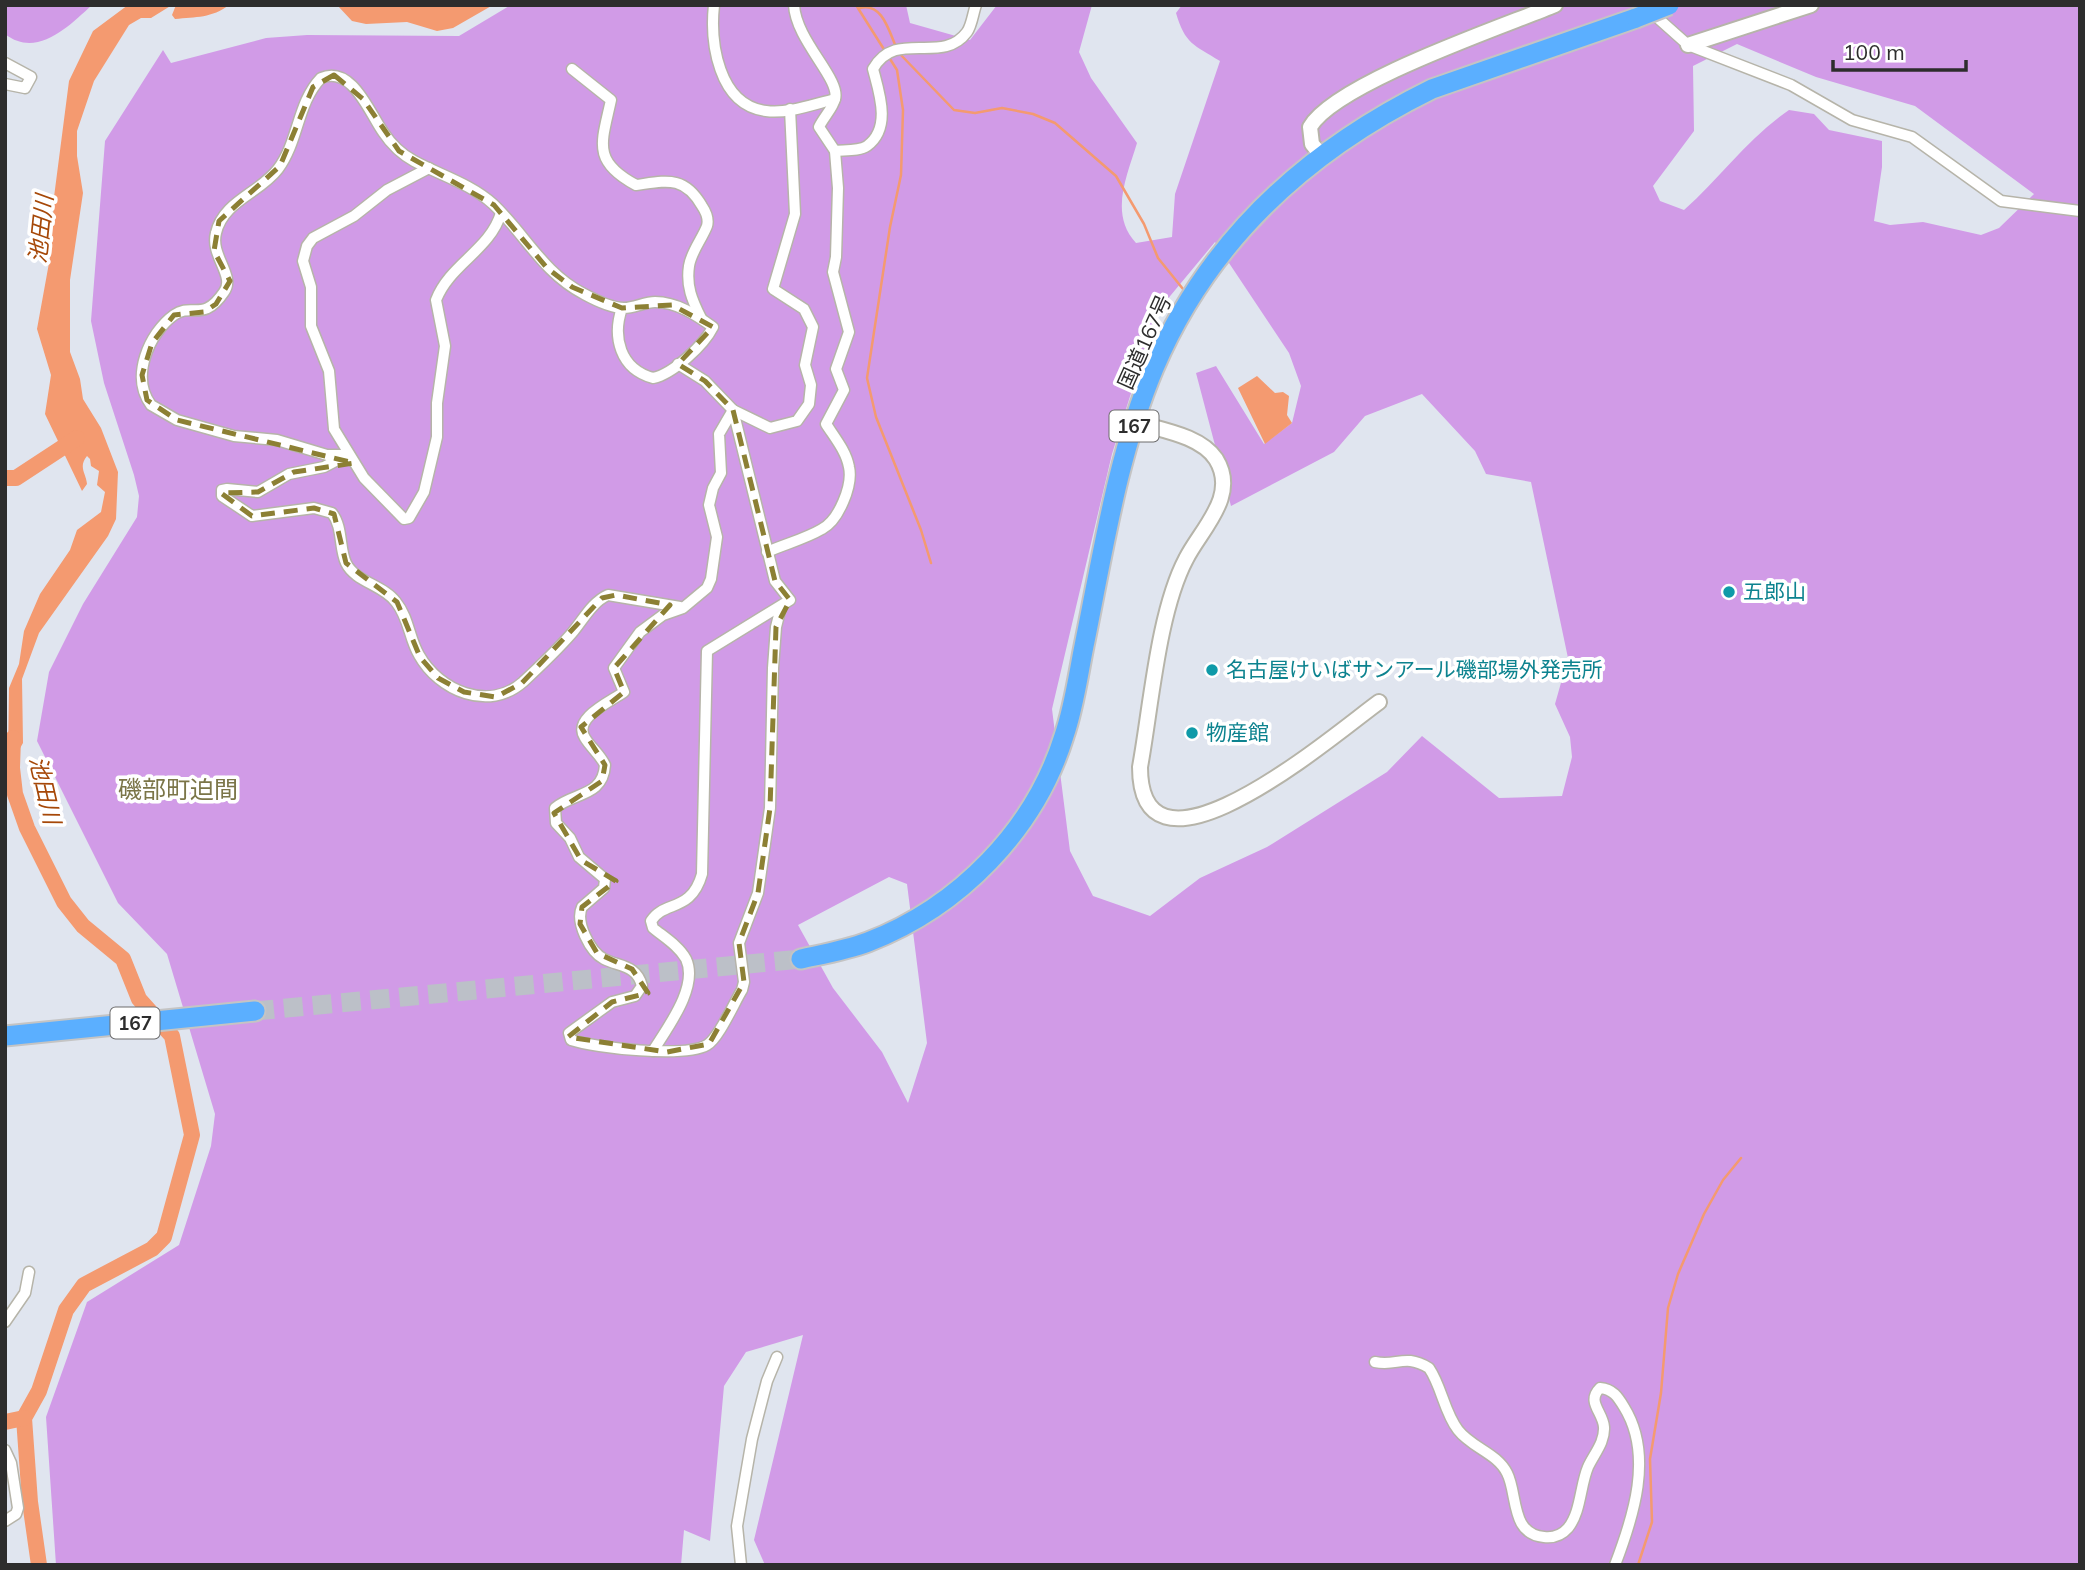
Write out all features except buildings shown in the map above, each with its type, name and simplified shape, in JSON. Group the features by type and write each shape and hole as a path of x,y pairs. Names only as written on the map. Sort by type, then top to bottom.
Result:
{"highway":[{"name":"国道167号","path":"801,959 867,942 928,912 986,864 1031,807 1054,763 1071,712 1120,473 1154,368 1183,309 1218,254 1267,200 1321,155 1372,120 1432,89 1640,11 1669,5"},
{"name":"167","path":"5,1036 248,1012"}],"street":[{"path":"714,5 711,31 714,53 732,89 751,107 767,111 835,100"},
{"path":"767,552 825,528 837,514 850,470 843,450 826,424 844,390 836,369 849,332 833,272 836,257 838,188 835,151 819,127 835,100 835,84 798,30 794,5"},
{"path":"835,151 865,147 876,137 883,107 873,69 880,57 903,47 929,50 955,43 967,31 976,5"},
{"path":"1321,155 1312,144 1310,127 1325,110 1354,90 1390,72 1555,5"},
{"path":"1688,45 1811,5"},
{"path":"1640,11 1688,45 1791,85 1852,120 1912,137 2001,201 2080,211"},
{"path":"5,63 31,77 25,88 5,84"},
{"path":"572,69 611,100 601,140 611,169 636,185 668,181 685,185 696,196 707,214 708,222 689,263 688,291 701,318"},
{"path":"349,455 327,455 277,440 249,439 167,415 147,400 142,375 144,360 152,342 174,315 183,311 204,312 216,304 226,289 228,279 214,251 219,221 228,209 261,187 280,166 291,145 304,104 321,78 334,75 346,80 363,99 393,145 429,168 479,193 501,213 556,276 583,294 622,308 654,302 672,304 713,327 708,337 678,364 653,378 629,363 618,345 617,332 622,308"},
{"path":"678,364 705,381 733,410 770,428 797,421 809,404 811,385 805,365 813,327 804,309 774,289 795,214 790,109"},
{"path":"429,168 387,190 354,216 328,228 306,246 303,261 311,287 311,326 329,371 334,429 364,478 404,519 410,518 425,492 436,444 445,346 436,300 459,265 492,236 501,213"},
{"path":"653,1051 674,1014 689,978 685,958 653,928 651,921 655,915 688,900 696,891 702,874 707,651 781,607 790,597 775,581 733,410"},
{"path":"733,410 719,434 722,473 713,488 709,505 717,537 711,579 707,588 683,608 650,624 619,660 614,668 624,692 585,719 581,727 582,735 605,765 602,781 587,794 558,806 554,813 556,822 570,838 581,860 605,879 604,888 582,907 580,924 597,953 606,960 632,969 642,986 635,996 611,1002 569,1033 568,1037 575,1042 667,1052 709,1044 742,990 744,982 739,943 758,893 770,808 773,667 776,627 781,607"},
{"path":"1135,422 1206,448 1216,460 1223,485 1221,499 1185,560 1169,604 1140,767 1140,780 1151,805 1177,819 1206,816 1222,809 1277,777 1379,702"},
{"path":"349,455 324,467 289,474 258,492 227,489 221,493 252,516 314,508 332,513 338,525 340,548 346,563 397,603 420,657 438,678 454,688 486,697 496,697 513,689 570,636 596,603 608,595 683,608"},
{"path":"5,1322 25,1293 29,1272"},
{"path":"741,1565 737,1525 752,1439 767,1381 778,1357"},
{"path":"1375,1362 1383,1364 1404,1358 1429,1368 1459,1431 1500,1464 1507,1473 1514,1509 1520,1520 1533,1534 1547,1537 1561,1534 1574,1519 1588,1468 1602,1438 1604,1428 1594,1404 1596,1392 1600,1388 1608,1389 1617,1395 1629,1415 1636,1441 1639,1476 1633,1513 1615,1565"},
{"path":"5,1450 11,1463 18,1508 16,1514 5,1521"}],"highlighted area":[{"path":"334,75 363,99 399,151 494,205 547,268 572,287 622,308 672,305 713,327 678,364 705,381 733,410 775,581 790,600 776,627 770,808 758,893 739,943 744,982 709,1044 667,1052 568,1037 612,1002 648,993 632,969 597,953 580,924 582,907 616,881 581,860 554,813 602,781 605,765 581,727 624,692 614,668 670,605 616,595 602,598 522,683 496,697 464,692 438,678 420,657 397,602 346,563 334,514 314,508 252,516 221,493 258,492 294,472 354,463 177,420 147,400 142,375 152,343 174,315 204,312 216,304 230,281 214,251 219,221 280,166 313,87"}],"shaded area":[{"path":"5,5 92,5 52,37 29,43 17,41 5,34"},
{"path":"128,5 172,5 151,18 141,18 129,25 94,81 77,131 77,156 83,193 70,280 70,352 80,379 83,399 101,428 118,472 116,519 108,536 39,633 22,679 23,743 15,757 8,756 9,688 19,664 24,631 40,594 70,550 77,530 101,512 105,492 97,485 99,471 91,466 87,456 83,467 87,484 82,491 45,414 51,375 37,329 51,252 54,197 69,81 93,31"},
{"path":"176,5 229,5 210,15 175,19 172,15"},
{"path":"337,5 493,5 453,28 437,31 407,22 366,24 352,21"},
{"path":"511,5 906,5 910,23 970,40 997,5 1092,5 1079,52 1091,78 1137,143 1125,181 1122,207 1123,220 1136,243 1172,237 1175,194 1220,61 1187,38 1176,13 1182,5 2080,5 2080,1565 765,1565 754,1540 803,1335 746,1352 724,1386 710,1541 684,1530 681,1565 56,1565 46,1417 87,1302 179,1245 211,1146 215,1114 167,954 118,903 37,741 49,672 83,604 137,517 139,496 104,383 91,321 105,141 163,50 171,63 266,38 307,35 459,36","holes":["1737,44 1816,77 1915,106 2034,194 1999,228 1981,235 1923,222 1890,225 1874,221 1882,167 1882,141 1829,130 1814,114 1789,110 1748,145 1684,210 1660,201 1653,186 1694,131 1693,66","1215,242 1289,353 1301,386 1292,423 1264,444 1216,366 1196,373 1231,506 1334,452 1365,416 1422,394 1475,451 1486,474 1531,482 1568,658 1555,704 1570,737 1572,757 1562,796 1499,798 1422,736 1387,772 1267,847 1200,878 1150,916 1093,896 1070,851 1052,709 1112,454 1152,326 1166,301","889,877 907,884 927,1043 908,1103 882,1052 833,988 798,925"]},
{"path":"1257,376 1275,393 1283,392 1289,396 1287,415 1292,423 1265,444 1238,388"}],"waterway":[{"path":"856,5 897,70 903,110 901,175 890,227 867,378 876,417 921,530 931,563"},
{"path":"860,8 868,7 879,13 896,47"},
{"path":"899,53 954,110 975,113 1002,108 1033,114 1055,123 1116,176 1144,224 1158,258 1183,289"},
{"path":"5,478 16,478 77,438"},
{"name":"池田川","path":"13,738 15,794 27,828 64,902 83,926 123,959 139,999 172,1036 192,1135 164,1237 152,1249 84,1285 66,1310 39,1391 24,1418 30,1502 39,1565"},
{"path":"1638,1565 1652,1522 1650,1459 1661,1393 1668,1308 1678,1274 1704,1214 1723,1180 1741,1158"},
{"name":"池田川","path":"5,1422 24,1418"}],"tunnel":[{"path":"255,1011 801,959"}],"place":[{"name":"五郎山","path":"1729,592"},
{"name":"名古屋けいばサンアール磯部場外発売所","path":"1212,670"},
{"name":"物産館","path":"1192,733"}],"district":[{"name":"磯部町迫間","path":"178,790"}]}
